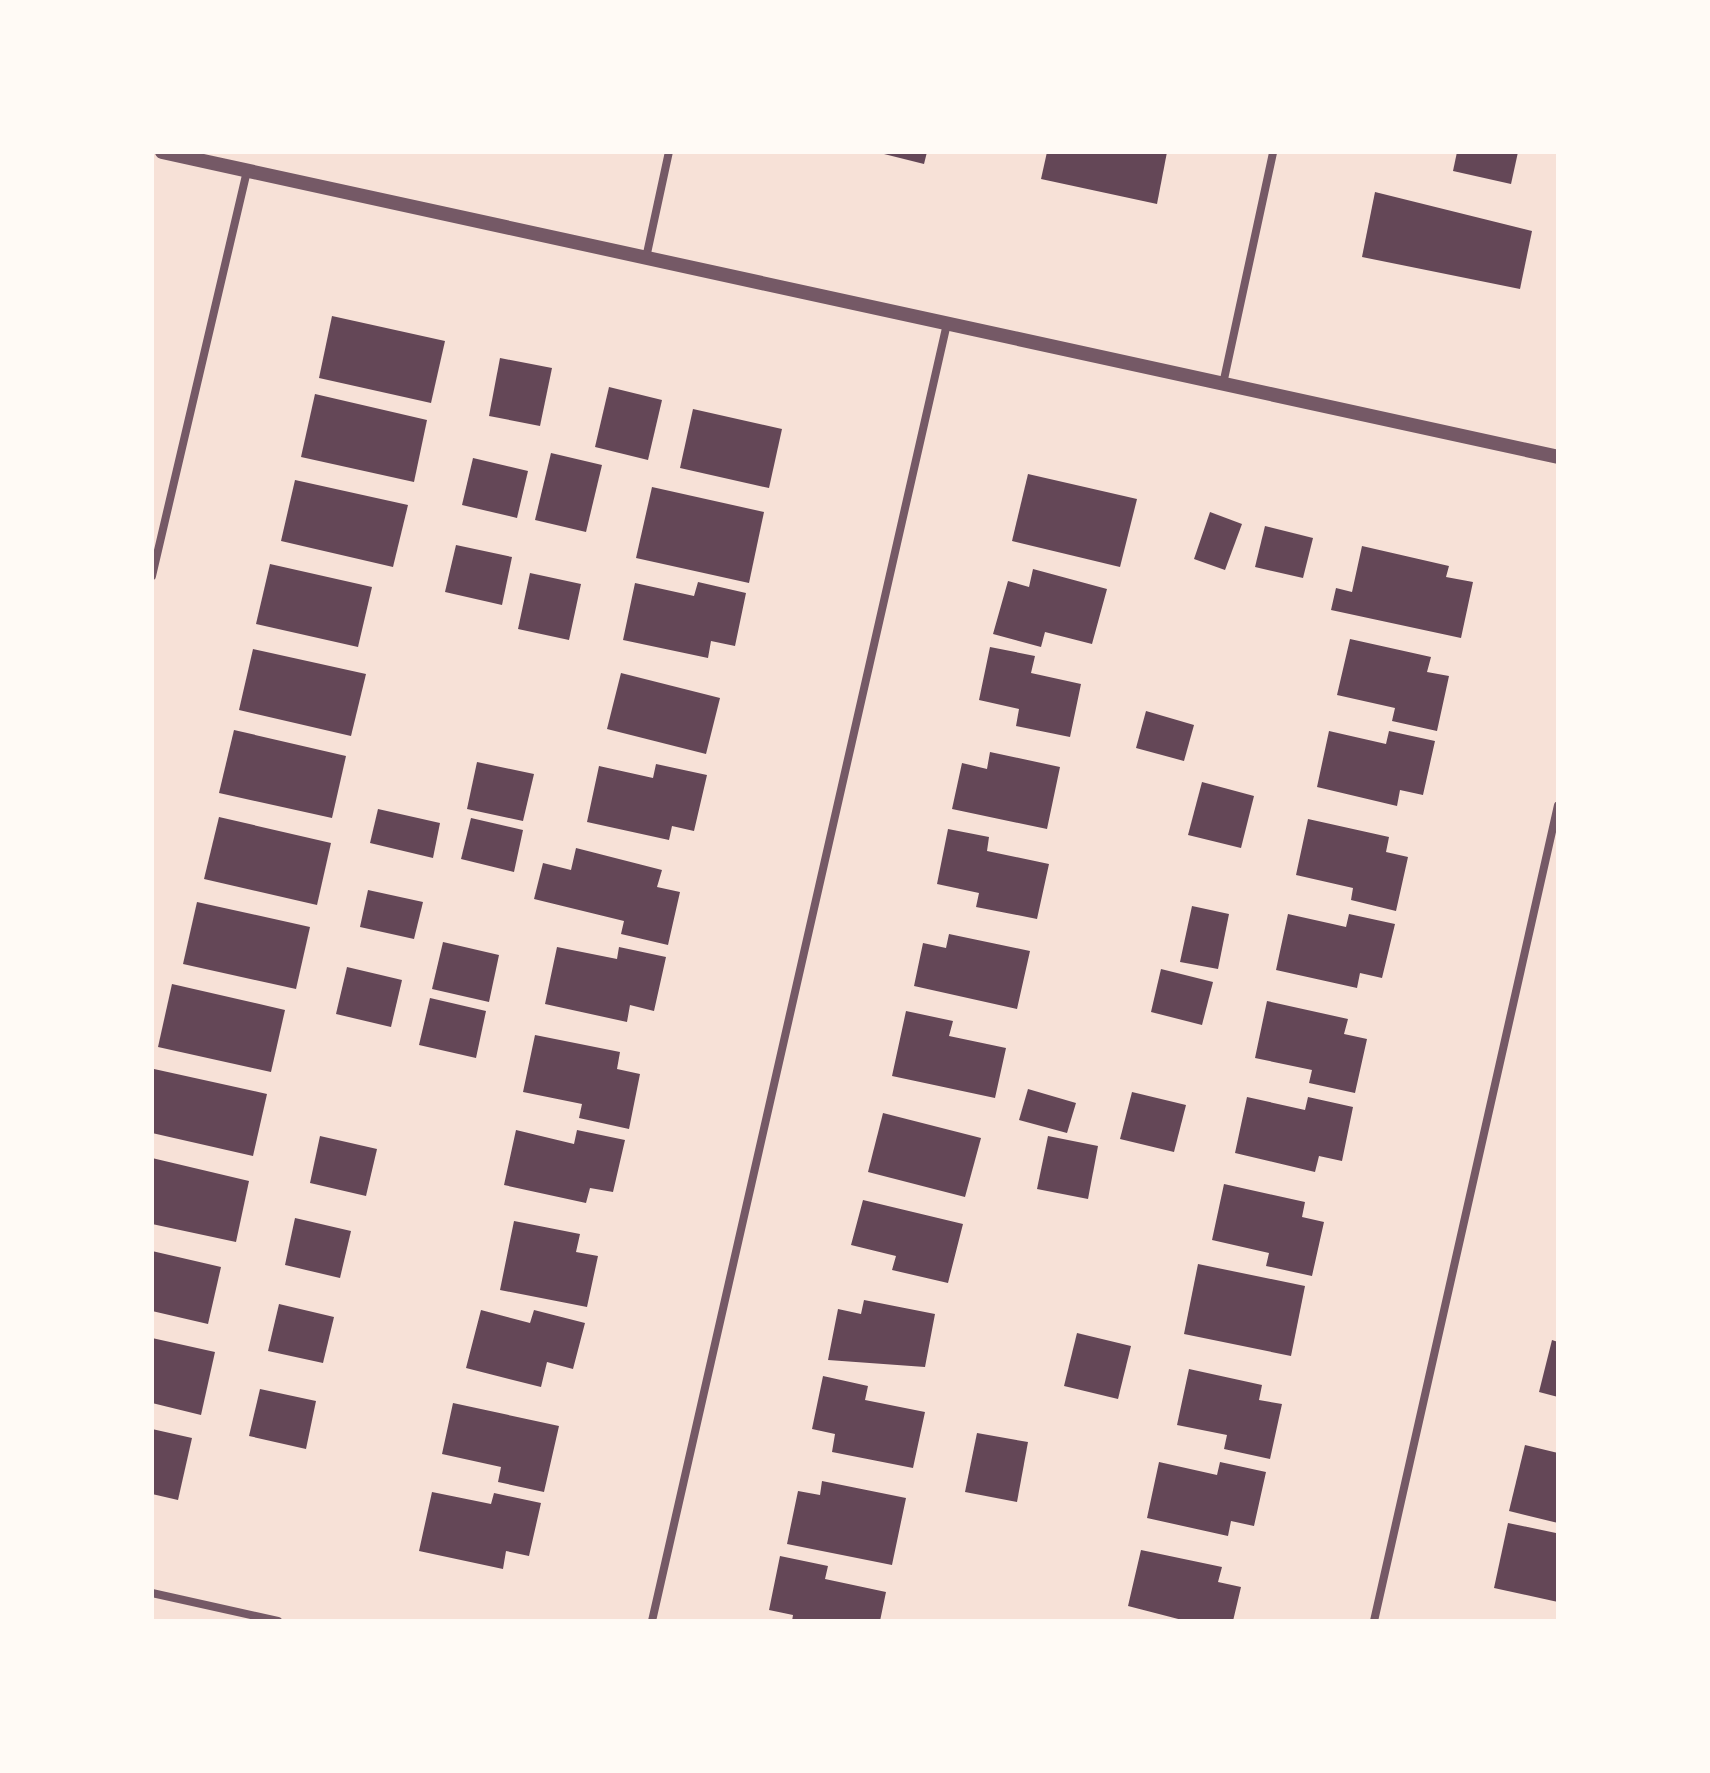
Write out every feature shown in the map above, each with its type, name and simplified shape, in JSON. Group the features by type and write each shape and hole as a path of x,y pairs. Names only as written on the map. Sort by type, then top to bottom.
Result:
{"street":[{"path":"162,152 1558,457"},
{"path":"646,258 669,152"},
{"path":"1223,384 1273,152"},
{"path":"152,576 247,170"},
{"path":"652,1621 947,324"},
{"path":"1374,1621 1558,805"},
{"path":"152,1593 278,1621"}],"building":[{"path":"876,152 927,152 924,164"},
{"path":"1047,152 1167,152 1157,204 1041,179"},
{"path":"1457,152 1518,152 1511,184 1453,171"},
{"path":"1375,192 1532,231 1520,289 1362,257"},
{"path":"332,316 445,341 431,403 319,378"},
{"path":"500,358 552,368 540,426 489,416"},
{"path":"609,387 662,400 648,460 595,447"},
{"path":"315,394 427,420 414,482 301,457"},
{"path":"693,409 782,429 769,488 680,468"},
{"path":"551,453 602,465 586,532 535,520"},
{"path":"473,458 528,471 517,518 462,505"},
{"path":"1028,474 1137,499 1120,567 1012,541"},
{"path":"295,480 408,505 393,567 281,541"},
{"path":"652,487 764,512 749,583 636,558"},
{"path":"1210,512 1242,524 1225,570 1194,559"},
{"path":"1265,526 1313,538 1303,578 1255,567"},
{"path":"456,545 512,557 502,605 445,592"},
{"path":"1362,546 1449,566 1446,577 1473,582 1461,638 1331,610 1336,588 1352,592"},
{"path":"270,564 372,587 358,647 256,624"},
{"path":"1033,569 1107,589 1092,644 1045,632 1041,647 993,634 1008,581 1029,587"},
{"path":"530,573 581,584 569,640 518,629"},
{"path":"698,582 746,593 735,646 711,641 708,658 623,640 635,583 694,596"},
{"path":"1350,639 1431,657 1427,672 1449,676 1437,731 1392,721 1395,708 1337,695"},
{"path":"990,647 1035,656 1031,673 1081,684 1070,737 1016,726 1019,709 979,700"},
{"path":"253,649 366,674 351,736 239,710"},
{"path":"621,673 720,698 706,754 607,729"},
{"path":"1146,711 1194,725 1184,761 1136,748"},
{"path":"234,730 346,756 332,818 219,793"},
{"path":"1329,731 1386,744 1389,731 1435,741 1423,795 1400,790 1397,806 1317,787"},
{"path":"990,752 1060,767 1047,829 952,809 962,763 987,769"},
{"path":"477,762 534,774 523,821 467,809"},
{"path":"656,764 707,775 694,831 672,826 669,840 587,822 599,766 653,778"},
{"path":"1202,782 1254,796 1241,848 1188,835"},
{"path":"378,809 440,823 433,858 370,843"},
{"path":"219,817 331,843 317,905 204,879"},
{"path":"471,818 523,830 514,872 461,859"},
{"path":"1308,819 1389,837 1386,852 1408,857 1396,911 1351,900 1353,888 1296,875"},
{"path":"948,829 989,837 987,851 1049,864 1037,919 976,907 979,893 937,884"},
{"path":"576,848 662,870 657,887 680,892 668,945 621,934 624,921 534,899 543,863 571,870"},
{"path":"368,890 423,902 414,939 360,927"},
{"path":"197,902 310,927 296,989 183,964"},
{"path":"1192,906 1229,914 1218,969 1180,962"},
{"path":"1288,914 1346,927 1349,914 1395,924 1382,978 1360,973 1357,988 1276,970"},
{"path":"949,934 1030,951 1017,1009 914,986 923,943 946,948"},
{"path":"443,942 499,955 489,1002 432,989"},
{"path":"557,947 617,959 619,947 666,957 654,1011 630,1005 627,1022 545,1004"},
{"path":"347,967 402,980 391,1027 336,1014"},
{"path":"1161,969 1213,982 1202,1025 1151,1012"},
{"path":"172,984 285,1010 271,1072 158,1047"},
{"path":"430,998 486,1011 476,1058 419,1045"},
{"path":"1267,1001 1348,1019 1344,1034 1367,1039 1355,1093 1309,1083 1312,1070 1255,1058"},
{"path":"906,1011 953,1021 949,1036 1006,1048 995,1098 892,1076"},
{"path":"535,1035 620,1052 617,1069 640,1074 629,1129 579,1118 582,1104 523,1092"},
{"path":"154,1069 267,1094 253,1156 152,1133"},
{"path":"1028,1089 1076,1103 1067,1133 1019,1120"},
{"path":"1132,1092 1186,1105 1174,1152 1120,1139"},
{"path":"1247,1097 1305,1110 1308,1097 1353,1107 1342,1161 1319,1156 1315,1172 1235,1153"},
{"path":"883,1113 981,1138 965,1197 868,1172"},
{"path":"516,1130 574,1144 577,1130 625,1140 613,1192 590,1188 586,1203 504,1185"},
{"path":"320,1136 377,1149 366,1196 310,1183"},
{"path":"1048,1136 1098,1146 1088,1199 1037,1189"},
{"path":"152,1158 249,1181 236,1242 152,1224"},
{"path":"1224,1184 1305,1202 1302,1217 1324,1222 1312,1276 1266,1266 1269,1253 1212,1240"},
{"path":"863,1200 963,1224 948,1283 892,1270 896,1256 851,1245"},
{"path":"295,1218 351,1231 340,1278 285,1265"},
{"path":"514,1221 580,1234 576,1252 598,1256 587,1307 500,1290"},
{"path":"152,1251 221,1267 208,1324 152,1311"},
{"path":"1198,1264 1305,1286 1291,1356 1184,1334"},
{"path":"864,1300 935,1314 925,1367 828,1360 838,1309 861,1314"},
{"path":"279,1304 334,1317 323,1363 268,1351"},
{"path":"481,1310 530,1323 534,1310 585,1323 573,1369 547,1362 541,1387 466,1368"},
{"path":"1077,1333 1131,1346 1118,1399 1064,1386"},
{"path":"152,1338 215,1352 201,1415 152,1403"},
{"path":"1552,1340 1558,1342 1558,1397 1539,1392"},
{"path":"1189,1369 1262,1385 1259,1400 1282,1404 1270,1459 1224,1449 1227,1435 1177,1425"},
{"path":"823,1376 868,1386 865,1400 925,1412 913,1468 832,1452 835,1434 812,1429"},
{"path":"260,1389 316,1401 306,1449 249,1436"},
{"path":"453,1403 559,1426 544,1492 498,1482 501,1467 442,1454"},
{"path":"152,1429 192,1438 178,1500 152,1494"},
{"path":"977,1433 1028,1442 1017,1502 965,1492"},
{"path":"1525,1445 1558,1453 1558,1523 1509,1511"},
{"path":"1159,1462 1217,1475 1220,1462 1266,1472 1254,1526 1231,1521 1228,1536 1147,1518"},
{"path":"822,1481 906,1498 892,1565 787,1544 798,1491 820,1495"},
{"path":"432,1492 491,1504 494,1493 541,1503 529,1556 506,1551 503,1569 419,1551"},
{"path":"1508,1523 1556,1533 1558,1602 1494,1588"},
{"path":"1141,1550 1222,1567 1218,1582 1241,1587 1233,1621 1186,1621 1128,1606"},
{"path":"780,1556 828,1566 825,1579 886,1592 880,1621 792,1621 793,1615 769,1610"}]}
